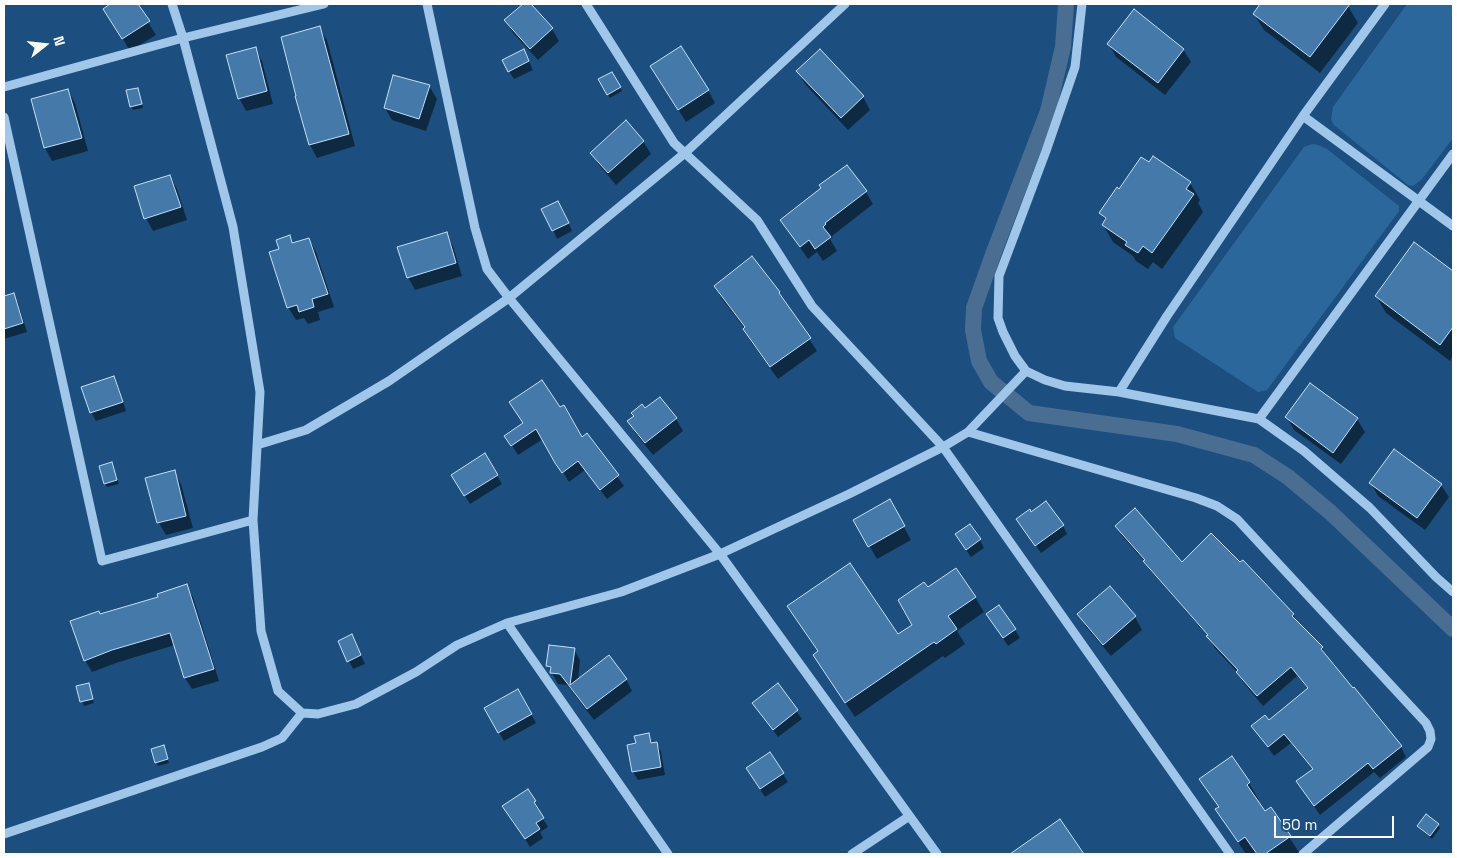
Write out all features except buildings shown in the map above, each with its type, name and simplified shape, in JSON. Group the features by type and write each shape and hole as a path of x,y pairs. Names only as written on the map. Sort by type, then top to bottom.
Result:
{"street":[{"path":"172,4 183,38 233,227 260,392 253,520 261,631 278,691 302,713 318,714 356,704 416,672 457,645 506,622 621,592 720,554 944,447 968,432 1026,371"},
{"path":"4,87 183,38 324,4"},
{"path":"427,4 475,228 487,268 509,298 720,554 908,817 937,854"},
{"path":"586,4 674,143 757,220 812,306 944,447 1230,854"},
{"path":"257,445 306,430 389,381 509,298 685,153 845,4"},
{"path":"1082,4 1075,67 999,276 998,318 1015,356 1026,371 1045,380 1065,386 1119,392 1259,419 1304,451 1370,508 1436,577 1453,592"},
{"path":"1119,392 1167,316 1303,116 1385,4"},
{"path":"1303,116 1453,226"},
{"path":"4,117 102,561 253,520"},
{"path":"1259,419 1453,154"},
{"path":"968,432 1196,498 1217,506 1237,519 1426,723 1431,739 1428,746 1303,854"},
{"path":"506,622 668,854"},
{"path":"4,834 262,747 282,738 302,713"},
{"path":"852,854 908,817"}],"shaded area":[{"path":"1407,4 1453,4 1453,138 1422,179 1413,186 1408,185 1334,125 1331,119 1333,107"},
{"path":"1312,144 1327,149 1399,206 1399,211 1267,390 1258,392 1175,338 1173,327 1304,147"}],"waterway":[{"path":"1066,4 1063,47 1048,111 974,308 973,330 979,361 991,382 1029,413 1177,434 1254,455 1288,477 1330,512 1453,629"}]}
